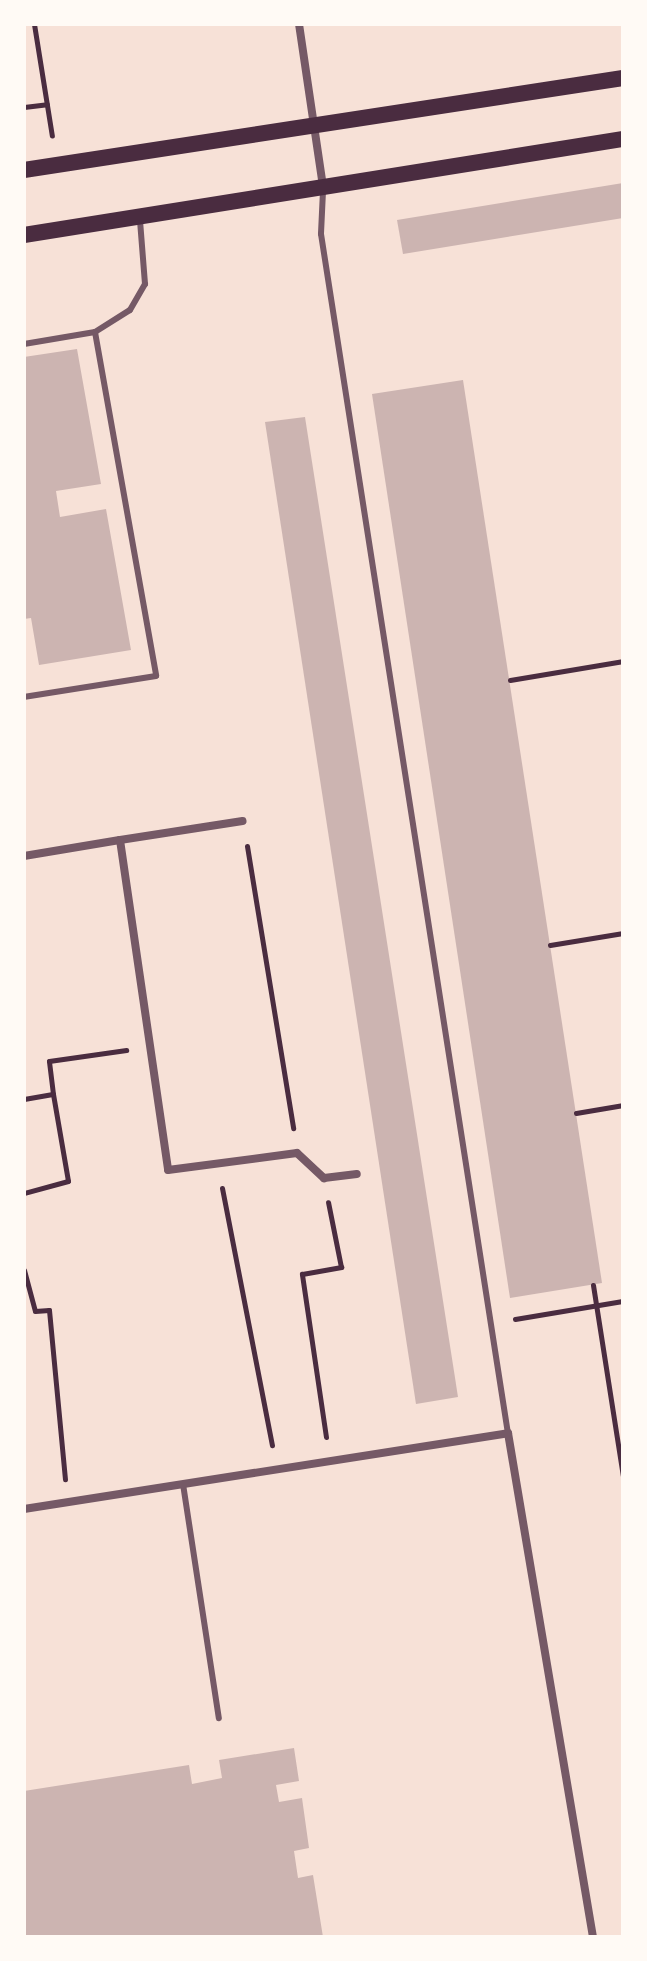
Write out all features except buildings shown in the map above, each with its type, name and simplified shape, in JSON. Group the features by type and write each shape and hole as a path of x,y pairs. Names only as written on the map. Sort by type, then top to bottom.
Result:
{"main road":[{"path":"24,170 623,78"},
{"path":"24,235 623,139"}],"street":[{"path":"299,24 323,187"},
{"path":"24,856 243,821"},
{"path":"120,840 168,1170 297,1153 324,1178 357,1174"},
{"path":"24,1509 508,1433 593,1937"}],"lane":[{"path":"323,187 321,234 508,1433"},
{"path":"24,344 95,332 130,310 145,284 140,216"},
{"path":"24,697 156,676 95,332"},
{"path":"183,1484 219,1718"}],"path":[{"path":"34,24 57,165"},
{"path":"24,107 47,104"},
{"path":"510,680 623,661"},
{"path":"243,821 297,1153"},
{"path":"550,945 623,933"},
{"path":"24,1193 68,1181 49,1061 150,1046"},
{"path":"24,1099 53,1094"},
{"path":"576,1113 623,1105"},
{"path":"218,1163 278,1469"},
{"path":"324,1178 341,1267 302,1274 330,1461"},
{"path":"24,1270 35,1311 49,1310 59,1450 70,1502"},
{"path":"593,1285 623,1476"},
{"path":"491,1323 623,1301"}]}
